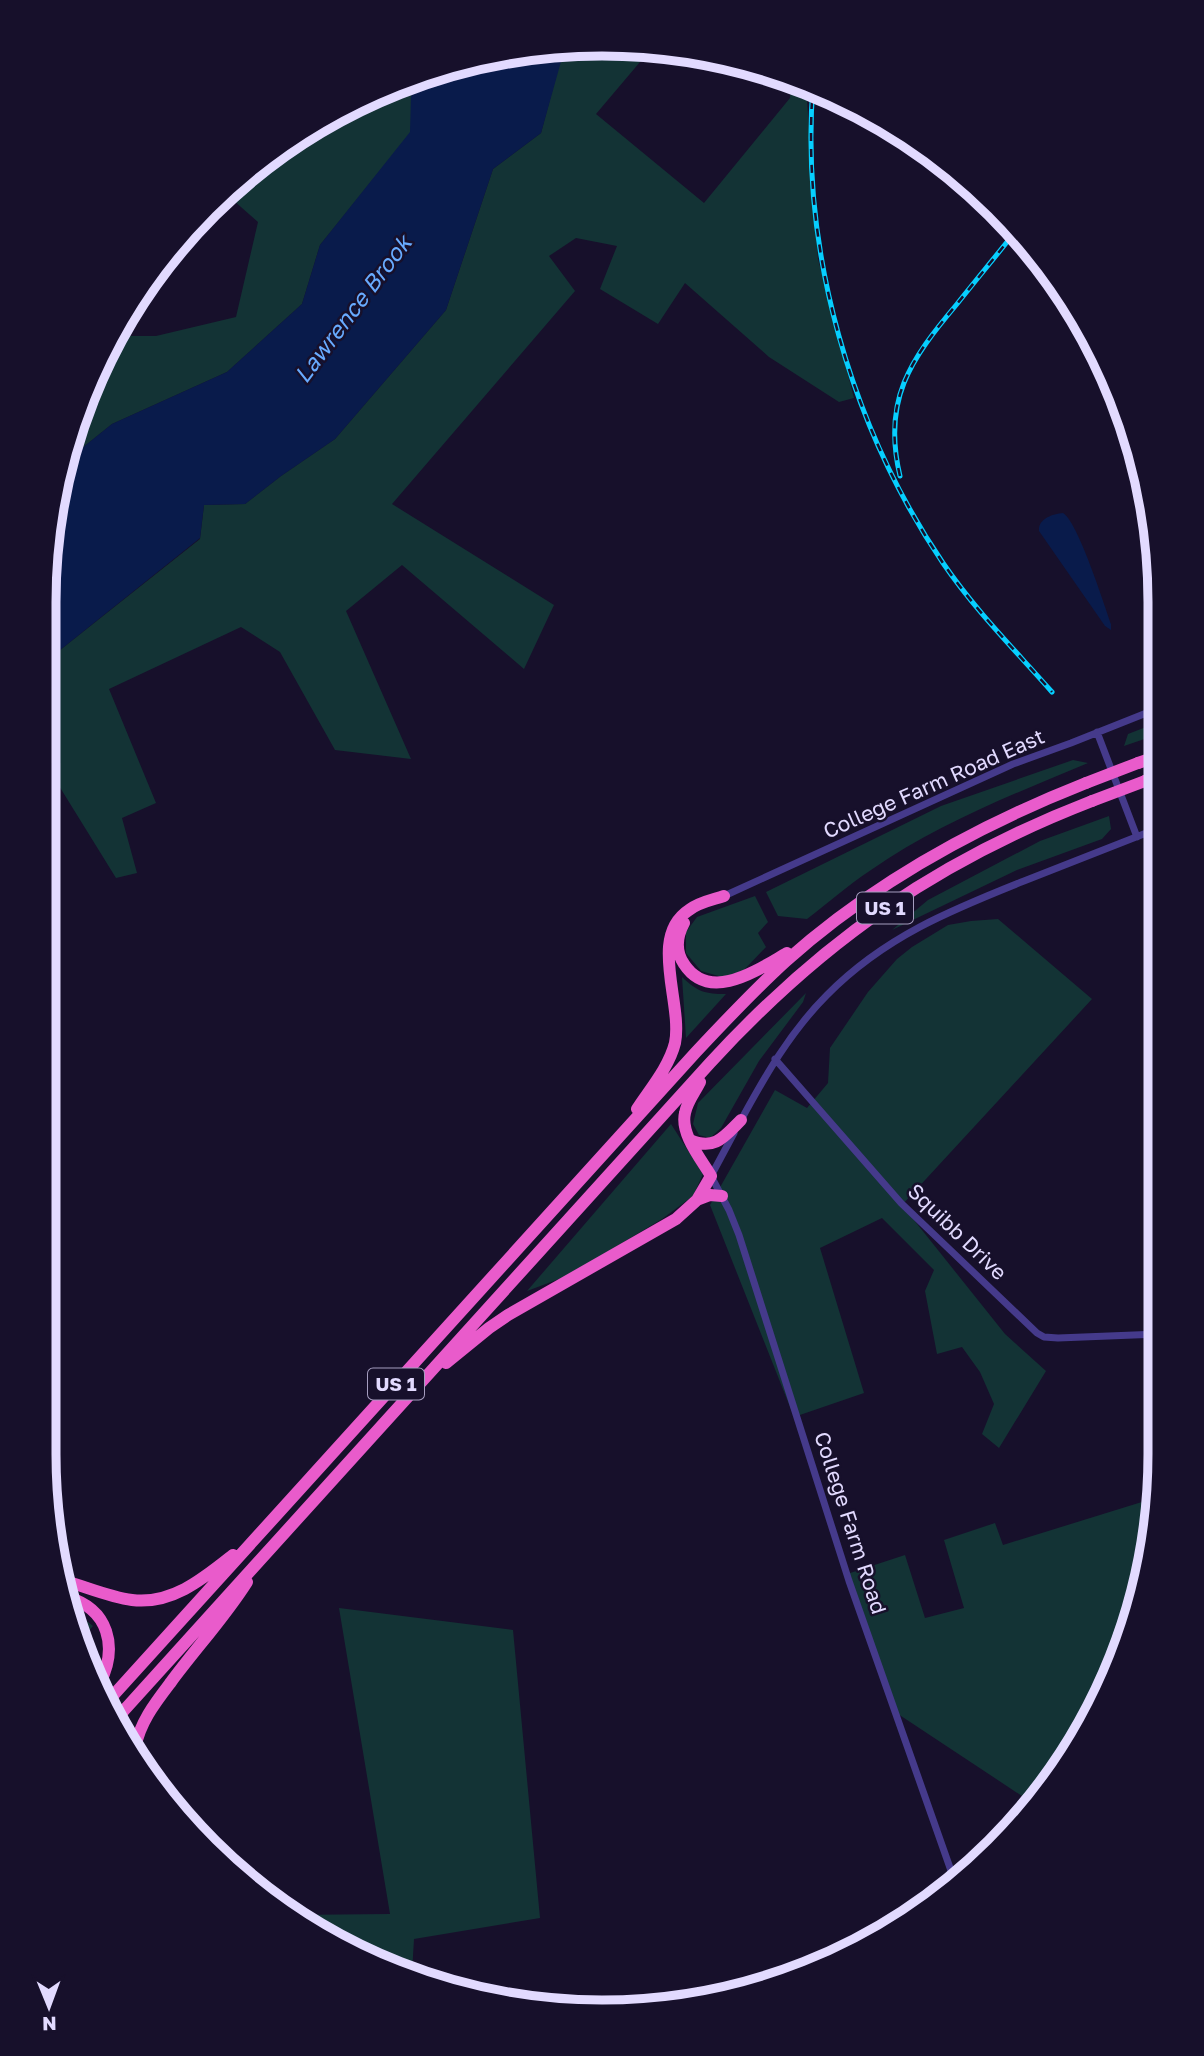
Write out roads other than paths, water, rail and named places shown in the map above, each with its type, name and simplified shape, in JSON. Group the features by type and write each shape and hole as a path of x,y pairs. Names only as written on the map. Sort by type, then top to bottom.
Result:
{"highway":[{"name":"US 1","path":"113,1696 740,1005 812,939 889,882 944,848 1001,818 1148,759"},
{"name":"US 1","path":"122,1713 710,1063 785,987 825,952 929,879 1042,821 1148,780"},
{"path":"724,896 692,914 685,921 680,933 678,946 681,958 688,969 699,978 722,982 740,979 812,939"},
{"path":"611,1147 666,1065 673,1048 676,1017 668,949 674,926 692,907 724,896"},
{"path":"408,1395 498,1321 667,1225 697,1200 711,1176 684,1126 685,1113 710,1063"},
{"path":"690,1140 702,1144 714,1143 741,1120"},
{"path":"697,1200 710,1195 722,1196"},
{"path":"72,1582 127,1599 156,1599 187,1589 256,1538"},
{"path":"137,1740 149,1712 235,1601 269,1549"},
{"path":"77,1601 88,1606 105,1629 110,1654 103,1675"}],"street":[{"name":"College Farm Road East","path":"724,896 1013,764 1148,712"},
{"path":"1097,732 1137,837"},
{"path":"711,1176 775,1059 828,994 866,961 906,933 959,907 1148,832"},
{"name":"Squibb Drive","path":"775,1059 901,1203 1037,1334 1052,1338 1148,1334"},
{"name":"College Farm Road","path":"711,1176 739,1235 849,1581 953,1872"}],"water":[{"name":"Lawrence Brook","path":"562,58 541,133 493,169 446,310 335,439 245,504 204,505 200,538 56,653 57,566 66,495 78,452 112,424 227,372 302,304 320,245 410,132 411,96 426,85 495,66"},
{"path":"1063,513 1083,547 1111,630 1105,626 1039,531 1043,520"}],"railway":[{"path":"813,99 811,147 815,210 824,273 839,335 858,395 882,454 910,510 943,563 982,613 1052,692"},
{"path":"900,476 895,449 895,425 904,382 940,324 1010,239"}]}
